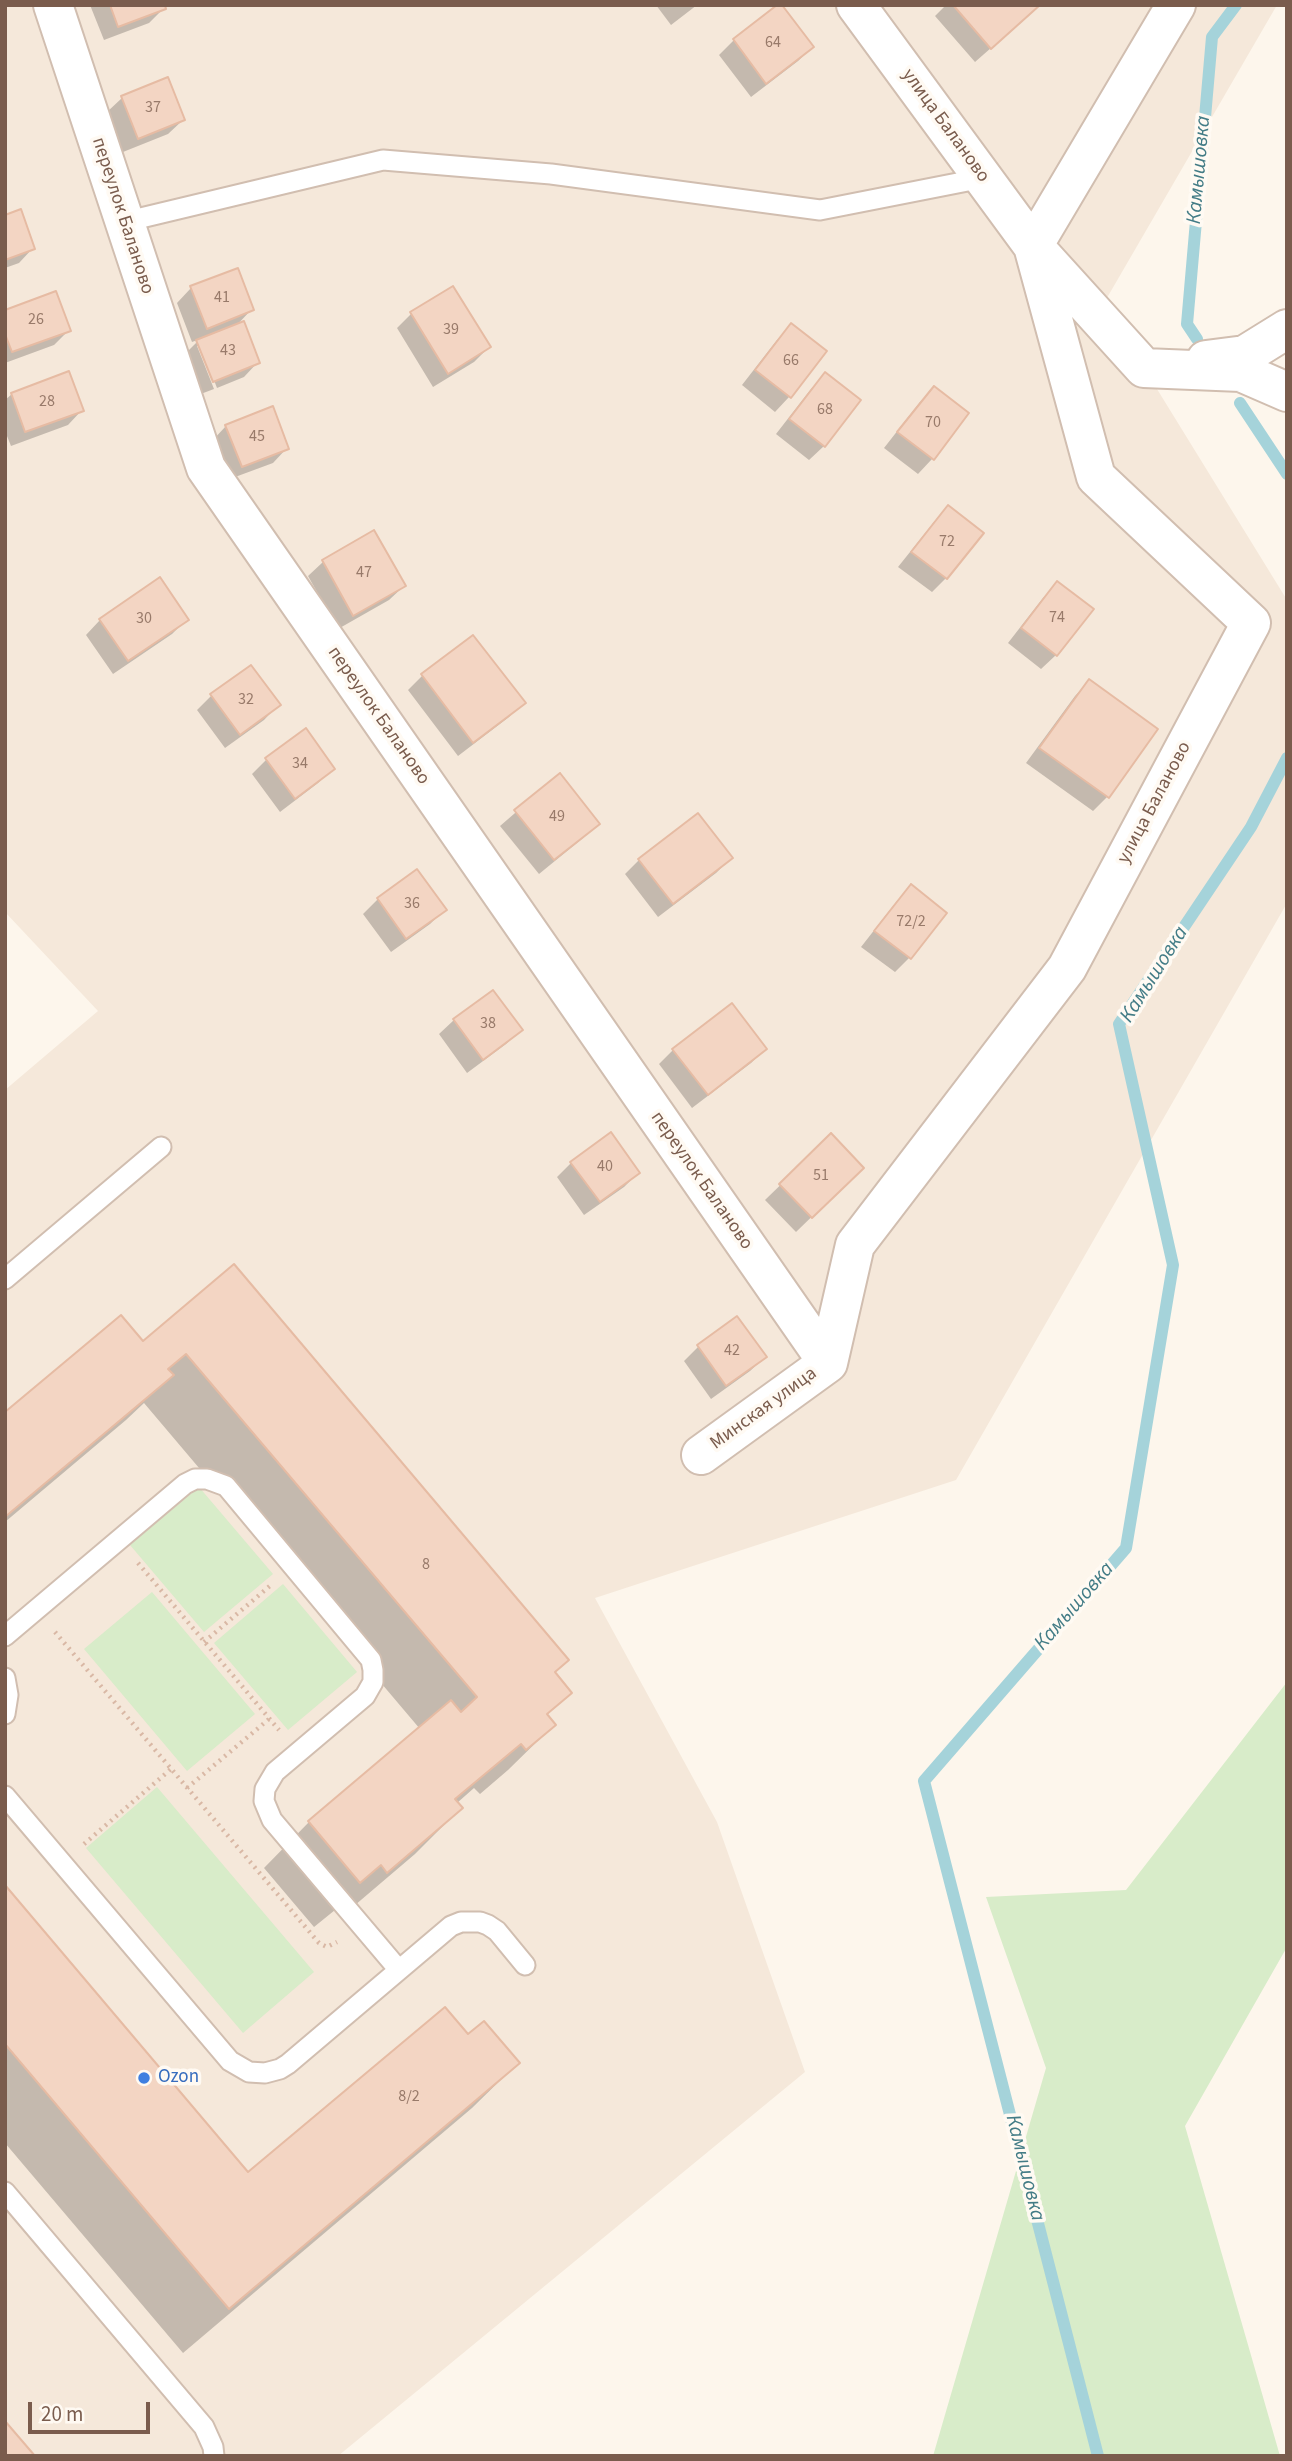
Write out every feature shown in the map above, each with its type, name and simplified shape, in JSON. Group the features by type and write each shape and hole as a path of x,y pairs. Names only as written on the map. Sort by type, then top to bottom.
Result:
{"street":[{"name":"переулок Баланово","path":"53,5 206,468 828,1363"},
{"name":"улица Баланово","path":"856,5 1033,246 1144,368"},
{"path":"1033,246 1176,5"},
{"name":"улица Баланово","path":"828,1363 855,1245 1067,968 1251,623 1096,477 1033,246"},
{"path":"1144,368 1245,355 1287,329"},
{"path":"1144,368 1241,372 1287,392"},
{"name":"Минская улица","path":"701,1455 828,1363"}],"lane":[{"path":"124,222 383,160 551,174 820,210 983,178"},
{"path":"5,1279 161,1147"},
{"path":"5,1636 185,1484 195,1479 207,1479 226,1486 371,1660 373,1682 365,1696 269,1778 265,1789 266,1810 399,1970"},
{"path":"5,1678 8,1695 5,1713"},
{"path":"5,1796 230,2061 249,2072 280,2070 451,1926 469,1921 480,1922 497,1931 525,1965"},
{"path":"5,2192 204,2427 214,2456"}],"path":[{"path":"118,1540 298,1752"},
{"path":"204,1642 293,1566"},
{"path":"36,1610 319,1943 327,1947 334,1945 359,1924"},
{"path":"187,1788 269,1719"},
{"path":"62,1863 172,1769"}],"shaded area":[{"path":"5,5 1277,5 1104,303 1287,600 1287,903 956,1480 595,1598 717,1822 805,2072 338,2456 5,2456 5,1090 98,1011 5,912"}],"green space":[{"path":"199,1487 273,1574 204,1632 130,1545"},
{"path":"283,1584 357,1672 288,1730 214,1643"},
{"path":"152,1592 255,1714 187,1771 84,1649"},
{"path":"1287,1682 1287,1947 1185,2126 1280,2456 933,2456 1046,2068 986,1897 1126,1890"},
{"path":"157,1787 314,1972 243,2033 86,1848"}],"building":[{"path":"110,5 165,5 166,9 118,27"},
{"path":"777,5 782,5 814,47 766,84 733,39"},
{"path":"953,5 1040,5 991,49"},
{"path":"168,77 185,120 138,139 121,96"},
{"path":"21,209 35,249 5,260 5,215"},
{"path":"238,268 254,310 207,329 190,286"},
{"path":"453,286 491,347 448,374 410,312"},
{"path":"56,291 71,331 12,352 5,334 5,310"},
{"path":"244,321 260,363 213,382 196,340"},
{"path":"791,323 827,351 791,398 755,370"},
{"path":"69,371 84,411 25,432 11,393"},
{"path":"825,372 861,400 825,447 789,419"},
{"path":"934,386 969,413 934,460 897,432"},
{"path":"273,406 289,449 242,467 225,425"},
{"path":"948,505 984,533 947,579 911,552"},
{"path":"374,530 406,586 353,616 322,560"},
{"path":"160,577 189,620 128,661 99,619"},
{"path":"1057,581 1094,609 1057,656 1021,628"},
{"path":"473,635 526,703 473,743 421,674"},
{"path":"251,665 281,705 240,735 210,694"},
{"path":"1089,679 1158,729 1109,798 1039,748"},
{"path":"306,728 335,769 295,799 265,758"},
{"path":"560,773 600,824 554,860 514,810"},
{"path":"698,813 733,858 673,904 638,859"},
{"path":"417,869 447,910 406,939 377,898"},
{"path":"911,884 947,913 911,959 874,931"},
{"path":"493,990 523,1030 483,1060 453,1019"},
{"path":"732,1003 767,1049 708,1095 672,1049"},
{"path":"611,1132 640,1173 600,1202 570,1162"},
{"path":"831,1133 864,1168 812,1218 779,1184"},
{"path":"234,1264 569,1660 555,1672 572,1693 547,1714 556,1725 526,1750 521,1744 455,1799 463,1808 387,1873 381,1865 360,1883 308,1821 451,1700 461,1712 477,1697 186,1354 168,1369 174,1375 5,1517 5,1412 121,1315 143,1341"},
{"path":"737,1316 767,1357 726,1386 697,1345"},
{"path":"5,1885 248,2172 445,2007 468,2034 484,2021 520,2063 229,2309 5,2044"},
{"path":"5,2421 35,2456 5,2456"}],"waterway":[{"name":"Камышовка","path":"1197,339 1187,324 1212,37 1236,5"},
{"name":"Камышовка","path":"1240,403 1287,474"},
{"name":"Камышовка","path":"1098,2456 924,1781 1126,1548 1173,1265 1119,1024 1251,827 1287,758"}],"place":[{"name":"Ozon","path":"144,2078"}]}
